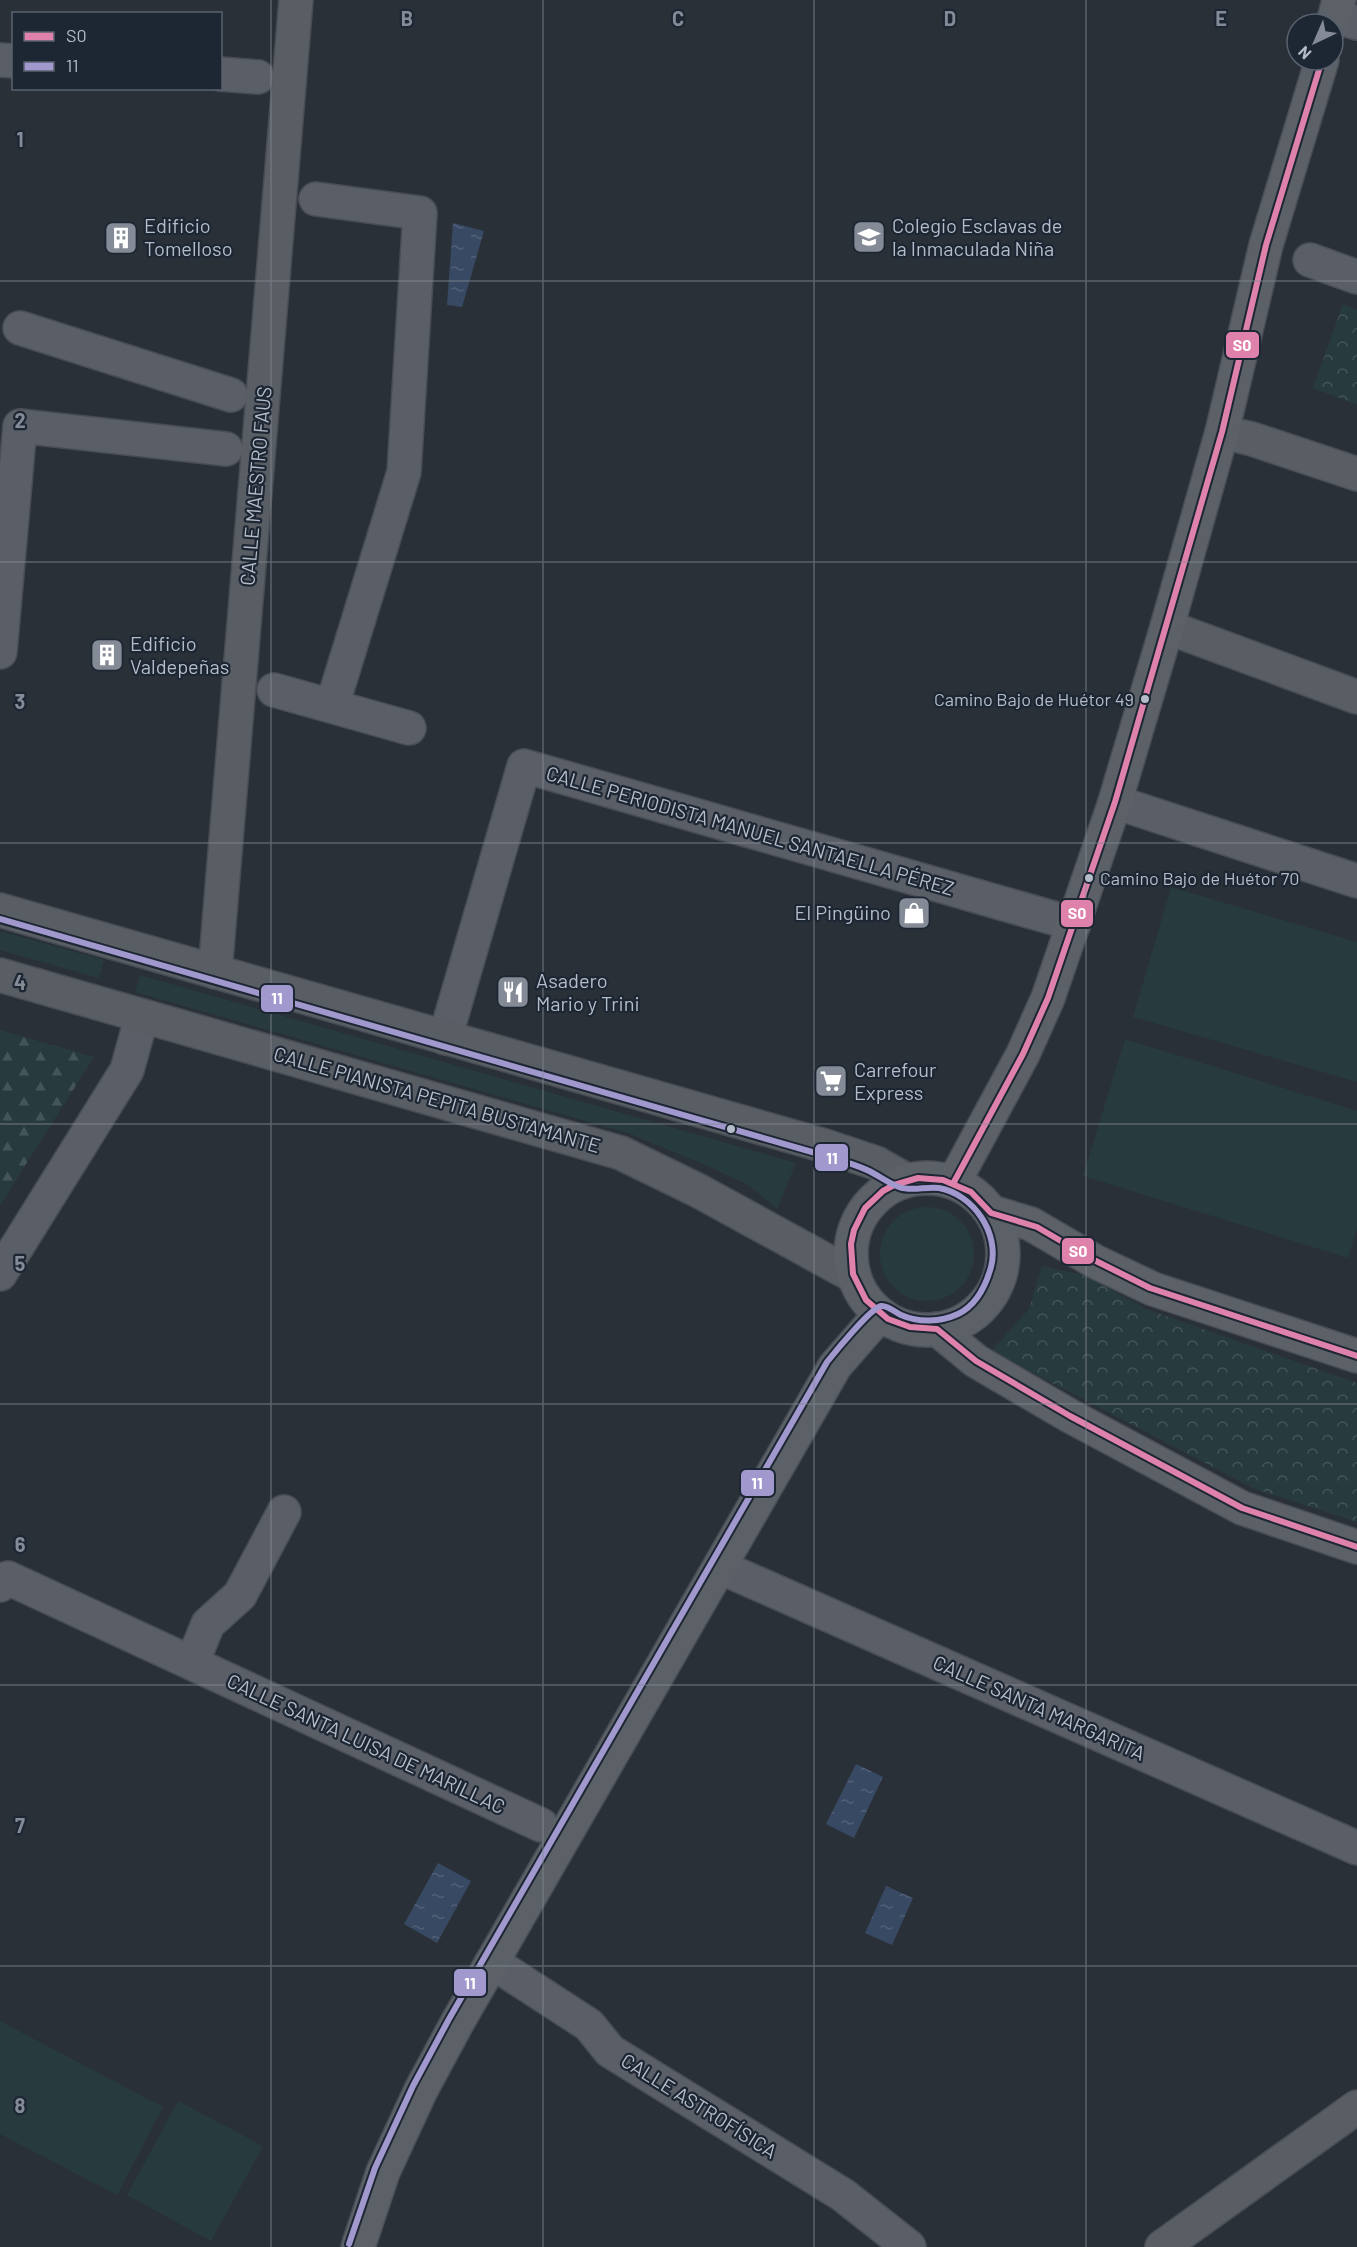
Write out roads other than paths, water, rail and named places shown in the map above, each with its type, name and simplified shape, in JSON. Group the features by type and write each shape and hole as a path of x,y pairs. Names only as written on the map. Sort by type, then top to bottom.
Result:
{"main road":[{"name":"CALLE MAESTRO FAUS","path":"214,972 296,0"},
{"path":"954,1182 1027,1044 1048,998 1115,802 1222,432 1266,245 1318,72"},
{"path":"1222,432 1252,439 1357,474"},
{"path":"1167,627 1357,698"},
{"path":"0,910 822,1145 876,1163 906,1180"},
{"name":"CALLE PIANISTA PEPITA BUSTAMANTE","path":"0,975 621,1153 699,1191 854,1276"},
{"path":"928,1178 954,1182 975,1195 991,1212 999,1227 1003,1261 999,1278 993,1293 982,1306 969,1317 954,1325 918,1330 900,1325 882,1316 870,1305 860,1291 854,1276 850,1260 850,1245 860,1216 879,1193 906,1180 928,1178"},
{"path":"991,1212 1031,1224 1096,1262 1153,1289 1357,1356"},
{"path":"358,2247 384,2172 421,2090 492,1962 835,1366 869,1327 882,1316"},
{"path":"937,1329 976,1361 1070,1416 1242,1508 1357,1547"},
{"path":"1162,2247 1357,2106"}],"street":[{"path":"222,74 258,77"},
{"path":"316,199 420,213 404,472 332,706"},
{"path":"1310,260 1357,277"},
{"name":"CALLE MAESTRO FAUS","path":"20,328 231,395"},
{"path":"0,652 20,426 226,449"},
{"path":"274,690 409,728"},
{"name":"CALLE PERIODISTA MANUEL SANTAELLA PÉREZ","path":"446,1038 524,766 1074,924"},
{"path":"1115,802 1357,881"},
{"path":"0,1274 127,1070 142,1016"},
{"path":"192,1662 208,1624 240,1595 284,1512"},
{"name":"CALLE SANTA MARGARITA","path":"720,1567 1357,1848"},
{"name":"CALLE SANTA LUISA DE MARILLAC","path":"0,1585 8,1578 541,1825"},
{"name":"CALLE ASTROFÍSICA","path":"492,1962 589,2025 610,2051 843,2195 909,2247"}],"water":[{"path":"453,223 484,231 462,307 447,305"},
{"path":"856,1764 883,1777 854,1838 826,1824"},
{"path":"438,1863 471,1881 437,1943 404,1924"},
{"path":"886,1886 913,1898 892,1945 865,1933"}],"place":[{"name":"Colegio Esclavas de la Inmaculada Niña","path":"869,237"},
{"name":"Edificio Tomelloso","path":"121,238"},
{"name":"Edificio Valdepeñas","path":"107,655"},
{"name":"Camino Bajo de Huétor 49","path":"1145,699"},
{"name":"Camino Bajo de Huétor 70","path":"1089,878"},
{"name":"El Pingüino","path":"914,913"},
{"name":"Asadero Mario y Trini","path":"513,992"},
{"name":"Carrefour Express","path":"831,1081"}]}
